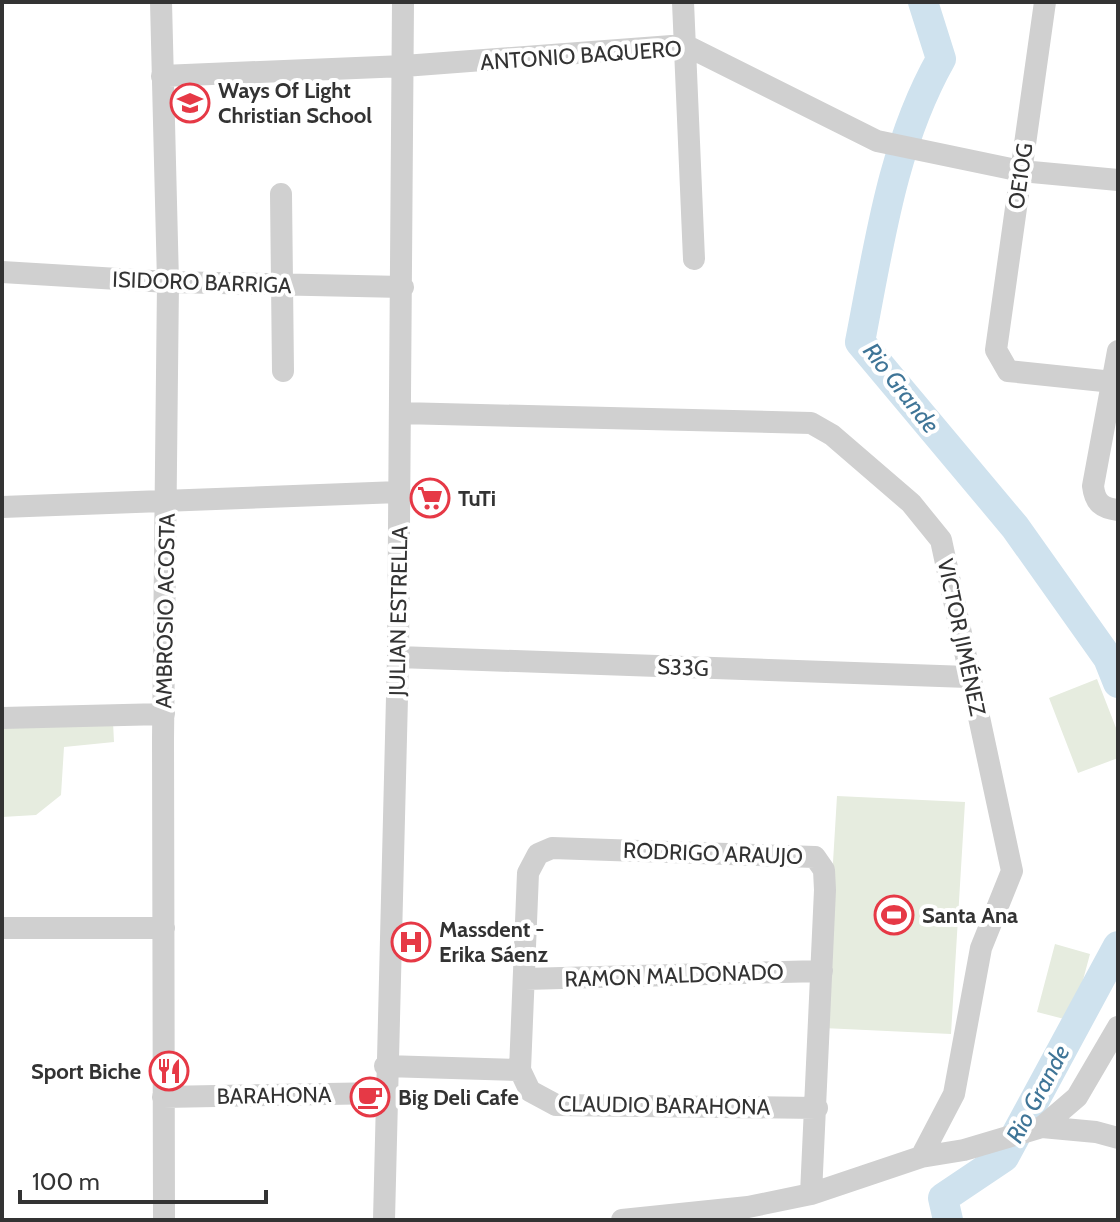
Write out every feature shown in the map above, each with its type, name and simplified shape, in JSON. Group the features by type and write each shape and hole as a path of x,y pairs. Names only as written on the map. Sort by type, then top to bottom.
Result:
{"street":[{"name":"AMBROSIO ACOSTA","path":"161,2 168,282 164,1220"},
{"name":"JULIAN ESTRELLA","path":"384,1220 385,1066 398,657 403,2"},
{"path":"683,2 694,259"},
{"name":"OE10G","path":"1045,2 996,350 1008,371 1113,382"},
{"name":"ANTONIO BAQUERO","path":"162,76 404,66 685,45 877,141 1021,171 1118,180"},
{"path":"281,194 283,371"},
{"name":"ISIDORO BARRIGA","path":"2,272 168,282 403,287"},
{"path":"1118,351 1093,486 1095,499 1104,508 1118,510"},
{"name":"VICTOR JIMÉNEZ","path":"400,413 811,423 832,435 911,503 935,529 945,553 968,677 1001,807 1012,871 981,948 954,1094 921,1157"},
{"path":"2,507 399,492"},
{"name":"S33G","path":"398,657 968,677"},
{"path":"2,718 164,714"},
{"name":"RODRIGO ARAUJO","path":"520,1070 530,866 538,854 552,848 815,857 824,870 817,1108 811,1194"},
{"path":"2,928 164,928"},
{"name":"RAMON MALDONADO","path":"525,979 822,971"},
{"path":"622,1220 748,1213 921,1157 964,1150 1042,1127 1077,1097 1118,1027"},
{"path":"385,1066 520,1070"},
{"name":"CLAUDIO BARAHONA","path":"520,1070 530,1091 556,1105 817,1108"},
{"name":"BARAHONA","path":"163,1097 385,1093"},
{"path":"1042,1127 1118,1138"}],"shaded area":[{"path":"1097,679 1118,733 1118,758 1078,773 1049,698"},
{"path":"113,722 114,742 64,747 61,795 36,815 2,817 2,727"},
{"name":"Santa Ana","path":"837,796 965,802 951,1034 823,1028"},
{"path":"1055,944 1090,954 1072,1021 1037,1012"}],"waterway":[{"name":"Rio Grande","path":"923,2 941,59 924,92 899,161 881,233 860,342 1015,527 1108,658 1118,683"},
{"name":"Rio Grande","path":"948,1220 943,1198 1004,1157 1118,946"}],"place":[{"name":"Ways Of Light Christian School","path":"190,103"},
{"name":"TuTi","path":"430,498"},
{"name":"Santa Ana","path":"894,915"},
{"name":"Massdent - Erika Sáenz","path":"411,942"},
{"name":"Sport Biche","path":"169,1071"},
{"name":"Big Deli Cafe","path":"370,1097"}]}
